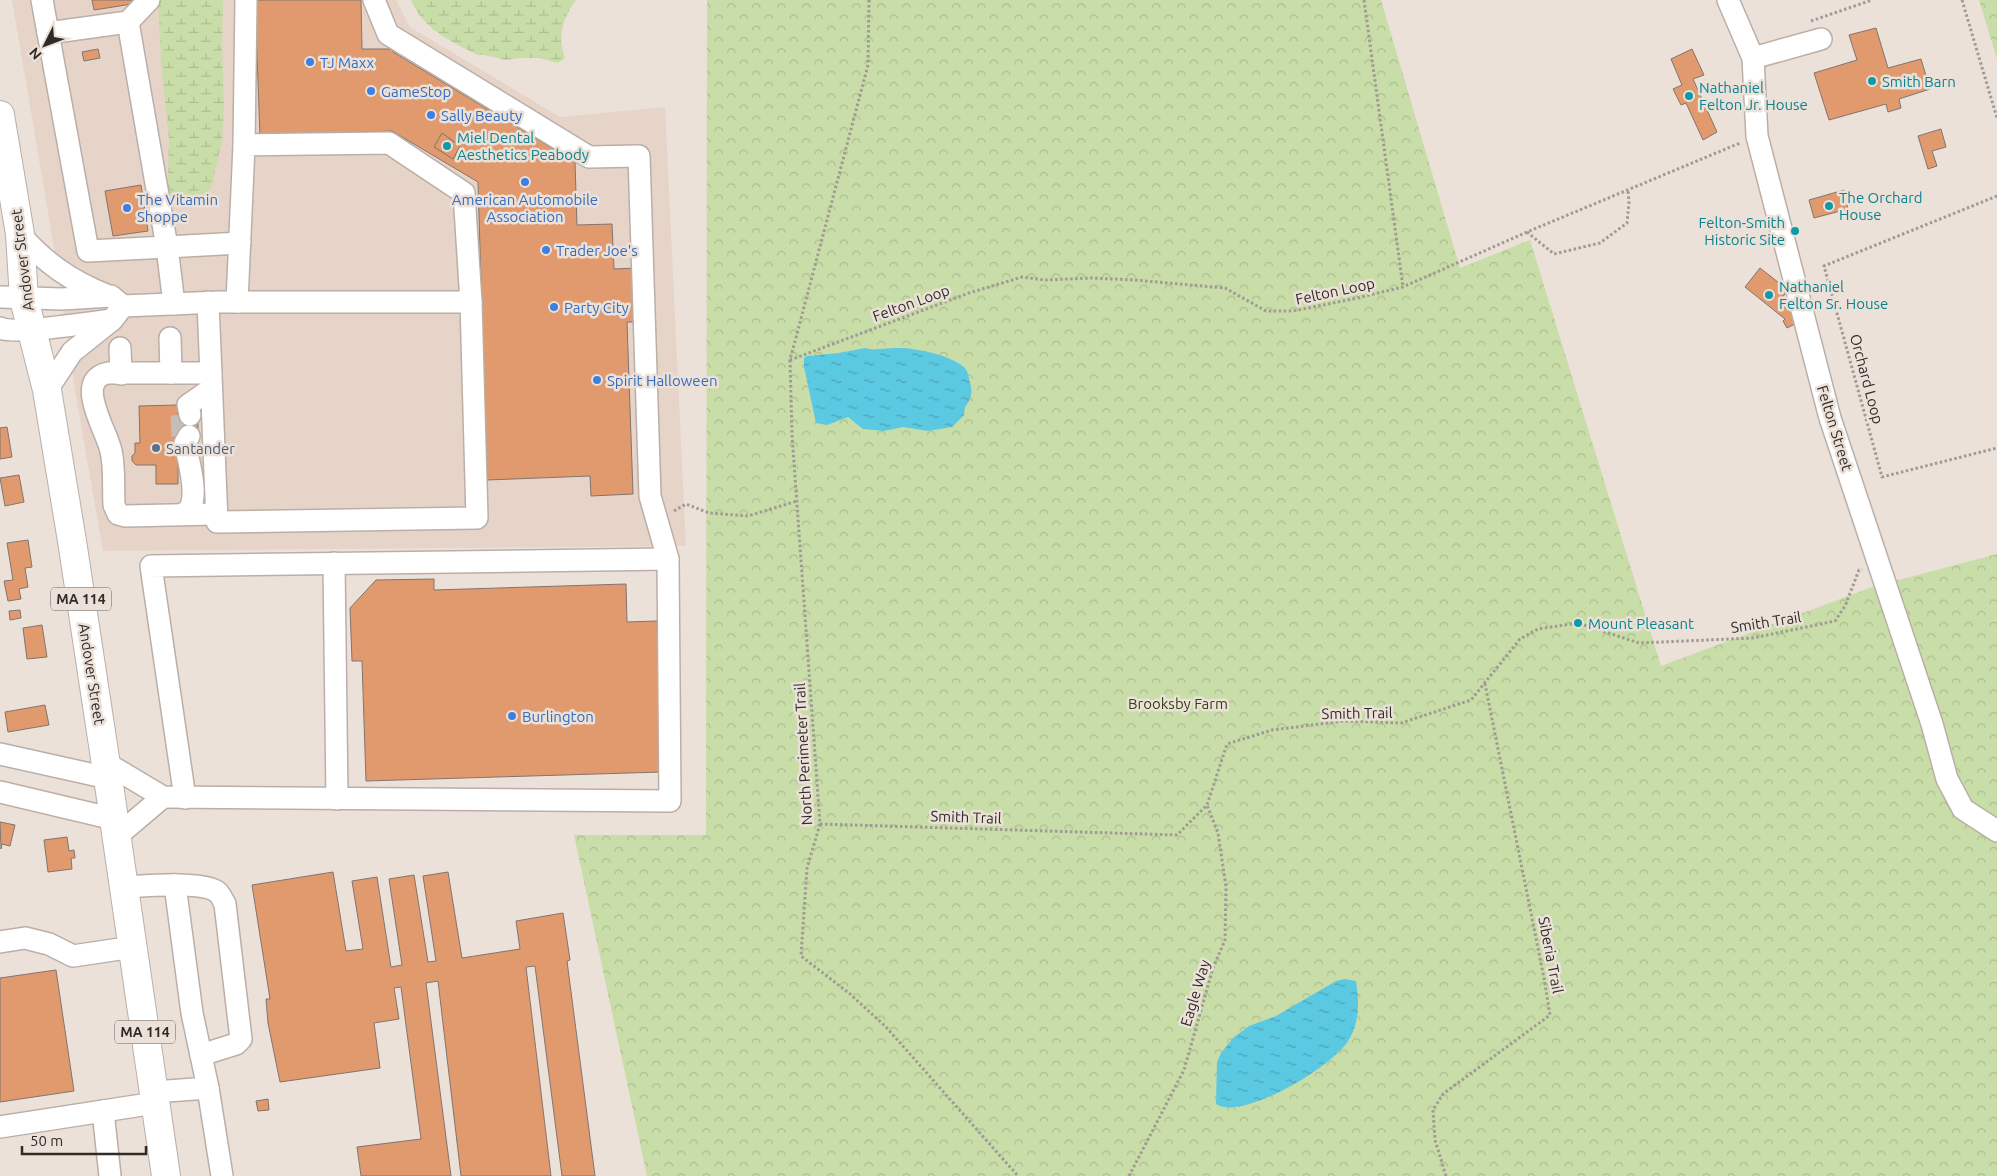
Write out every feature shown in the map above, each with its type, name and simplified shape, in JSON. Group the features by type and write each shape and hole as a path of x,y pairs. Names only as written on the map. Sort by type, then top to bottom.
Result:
{"highway":[{"name":"Andover Street","path":"0,115 20,234 12,298 32,329 47,390 107,770 166,1176"}],"street":[{"path":"42,0 88,251 240,243"},
{"path":"48,33 128,22 149,0"},
{"path":"237,302 244,145 246,0"},
{"path":"0,754 107,770 163,798 670,801 668,559 650,496 639,156 589,157 388,34 374,0"},
{"name":"Felton Street","path":"1728,0 1753,58 1757,136 1830,418 1932,724 1947,779 1963,809 1997,831"},
{"path":"128,22 167,247 174,304"},
{"path":"1753,58 1821,39"},
{"path":"208,302 217,522 477,518 471,302 464,193 389,144 244,145"},
{"path":"20,234 53,267 115,308"},
{"path":"12,298 115,308 208,302 471,302"},
{"path":"0,328 4,330 32,329 115,308"},
{"path":"47,390 72,352 115,308"},
{"path":"170,338 170,373"},
{"path":"120,348 121,374"},
{"path":"211,381 170,373 108,373 100,376 93,383 92,391 96,409 111,449 115,510 118,514 125,516 216,514"},
{"path":"183,514 191,508 193,499 186,425 211,381"},
{"path":"185,798 151,566 668,559"},
{"path":"334,564 337,799"},
{"path":"0,792 115,828 163,798"},
{"path":"176,885 192,1013 208,1088 222,1176"},
{"path":"124,887 176,885 210,888 218,892 224,904 241,1039 236,1044 201,1055"},
{"path":"0,942 25,938 49,944 73,956 133,947"},
{"path":"0,1127 103,1111 155,1098 208,1088"},
{"path":"103,1111 110,1176"}],"path":[{"path":"790,360 868,65 869,0"},
{"path":"1364,0 1403,287"},
{"path":"1806,22 1872,0"},
{"path":"1962,0 1997,118"},
{"name":"Felton Loop","path":"790,360 969,293 1022,277 1045,280 1091,278 1134,280 1225,288 1266,311 1293,311 1403,287 1527,232 1757,136"},
{"path":"1527,232 1554,254 1600,243 1627,223 1628,190"},
{"name":"Orchard Loop","path":"1997,196 1824,266 1882,477 1997,448"},
{"name":"North Perimeter Trail","path":"790,360 792,435 820,824 807,868 801,956 850,994 886,1027 1018,1176"},
{"path":"657,521 686,504 709,512 748,516 797,501"},
{"name":"Smith Trail","path":"820,824 1177,835 1207,805 1227,744 1272,730 1344,721 1401,723 1471,700 1520,639 1538,629 1578,623 1639,643 1753,638 1835,621 1860,570 1879,564"},
{"name":"Siberia Trail","path":"1446,1176 1435,1140 1433,1110 1444,1094 1550,1015 1485,684"},
{"name":"Eagle Way","path":"1129,1176 1184,1070 1213,968 1225,940 1226,887 1218,833 1207,805"}],"shaded area":[{"path":"12,0 396,0 410,27 560,117 665,107 686,546 103,551 75,391 54,248"}],"green space":[{"path":"158,0 223,0 224,107 222,141 211,189 200,198 188,198 182,202 172,198 168,190 169,138 161,63"},
{"path":"411,0 576,0 568,13 563,28 562,42 565,58 558,63 539,58 505,60 478,55 448,40 430,27 416,10"},
{"name":"Brooksby Farm","path":"707,0 1381,0 1460,268 1530,240 1661,666 1872,587 1997,554 1997,1176 647,1176 574,835 706,835"},
{"path":"1979,0 1997,0 1997,59"}],"water":[{"path":"865,348 922,350 959,363 967,371 971,390 971,396 965,407 964,415 952,427 928,431 903,427 884,431 863,429 848,417 827,425 816,423 804,367 804,358"},
{"path":"1345,979 1356,981 1358,1010 1356,1024 1350,1038 1342,1049 1309,1075 1267,1098 1246,1105 1229,1107 1216,1104 1217,1062 1221,1053 1233,1038 1249,1026 1276,1016 1336,981"}],"building":[{"path":"92,0 145,0 145,2 94,10"},
{"path":"255,0 361,0 362,49 393,49 393,52 575,162 577,225 612,224 614,269 638,268 639,322 627,322 633,494 591,496 590,476 487,480 478,182 392,131 260,136"},
{"name":"Smith Barn","path":"1876,28 1888,68 1921,59 1930,89 1899,99 1901,108 1888,112 1886,104 1829,120 1814,73 1857,60 1849,35"},
{"path":"98,49 100,58 84,61 82,52"},
{"name":"Nathaniel Felton Jr. House","path":"1692,49 1704,75 1693,79 1717,132 1703,140 1686,103 1681,105 1673,89 1682,85 1671,59"},
{"path":"1941,129 1946,147 1932,151 1937,166 1928,169 1918,136"},
{"name":"Miel Dental Aesthetics Peabody","path":"442,133 460,146 453,159 434,147"},
{"name":"The Vitamin Shoppe","path":"141,185 148,231 113,236 105,191"},
{"name":"The Orchard House","path":"1844,190 1845,197 1854,194 1856,202 1847,204 1848,209 1814,218 1809,200"},
{"name":"Nathaniel Felton Sr. House","path":"1760,268 1788,290 1781,299 1794,311 1799,322 1787,328 1783,321 1785,319 1745,287"},
{"name":"Santander","path":"177,405 178,415 198,415 198,436 178,436 178,484 156,484 156,465 136,465 132,461 132,456 135,453 135,443 140,443 139,406"},
{"path":"7,427 12,457 0,459 0,428"},
{"path":"19,475 24,502 5,506 0,478"},
{"path":"28,540 32,567 25,568 28,587 19,589 21,599 8,601 4,581 13,580 7,543"},
{"name":"Burlington","path":"434,579 434,590 626,584 627,622 657,621 662,772 366,781 362,661 352,661 350,608 376,580"},
{"path":"20,610 21,618 10,620 9,611"},
{"path":"42,625 47,657 27,659 23,628"},
{"path":"45,705 49,725 8,732 5,712"},
{"path":"0,822 15,825 10,846 2,844 1,849"},
{"path":"67,837 69,851 74,850 75,858 71,858 72,869 48,872 44,840"},
{"path":"333,872 346,951 363,949 352,881 377,877 391,967 402,965 389,879 414,875 428,962 436,961 423,876 448,872 462,958 520,949 516,921 563,913 570,960 567,961 595,1176 562,1176 535,966 526,967 551,1176 461,1176 438,981 426,983 451,1176 361,1176 357,1147 421,1139 401,987 394,988 399,1019 374,1023 380,1068 280,1082 268,1023 266,999 270,999 252,885"},
{"path":"56,970 74,1091 0,1102 0,978"},
{"path":"268,1099 269,1110 258,1111 256,1101"}],"tunnel":[{"path":"181,415 182,436"}],"place":[{"name":"TJ Maxx","path":"310,62"},
{"name":"Smith Barn","path":"1872,81"},
{"name":"GameStop","path":"371,91"},
{"name":"Nathaniel Felton Jr. House","path":"1689,96"},
{"name":"Sally Beauty","path":"431,115"},
{"name":"Miel Dental Aesthetics Peabody","path":"447,146"},
{"name":"American Automobile Association","path":"525,182"},
{"name":"The Orchard House","path":"1829,206"},
{"name":"The Vitamin Shoppe","path":"127,208"},
{"name":"Felton-Smith Historic Site","path":"1795,231"},
{"name":"Trader Joe's","path":"546,250"},
{"name":"Nathaniel Felton Sr. House","path":"1769,295"},
{"name":"Party City","path":"554,307"},
{"name":"Spirit Halloween","path":"597,380"},
{"name":"Santander","path":"156,448"},
{"name":"Mount Pleasant","path":"1578,623"},
{"name":"Burlington","path":"512,716"}]}
